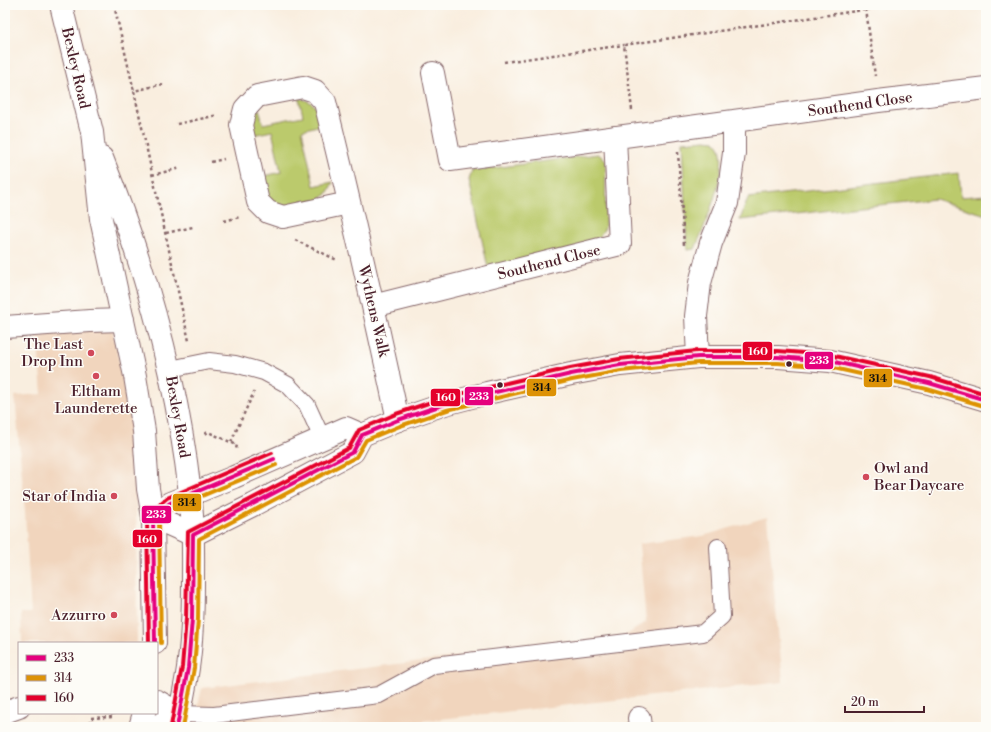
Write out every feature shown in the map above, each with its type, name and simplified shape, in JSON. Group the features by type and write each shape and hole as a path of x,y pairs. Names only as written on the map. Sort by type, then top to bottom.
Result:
{"street":[{"name":"Bexley Road","path":"61,5 92,132 101,219 135,376 144,431 148,489 154,517 155,642"},
{"name":"Southend Close","path":"433,73 450,160 878,101 986,88"},
{"name":"Wythens Walk","path":"245,109 257,96 303,87 315,91 325,102 398,420"},
{"path":"245,109 241,126 258,202 268,212 283,217 349,202"},
{"path":"698,356 696,316 700,283 707,256 727,203 734,153 734,121"},
{"name":"Bexley Road","path":"92,132 124,212 152,303 170,369 179,416 190,494 193,535 192,619 188,668 178,720"},
{"name":"Southend Close","path":"373,306 620,244 625,136"},
{"path":"5,327 123,320"},
{"path":"362,435 346,428 170,503 154,517 193,535 353,452 362,435 398,420 445,404 486,393 620,365 698,356 778,357 830,361 929,383 986,400"},
{"path":"158,702 178,720"},
{"path":"5,712 18,707"},
{"path":"140,727 144,714"},
{"path":"155,727 178,720"},
{"path":"5,725 11,727"}],"lane":[{"path":"170,369 209,361 235,364 264,372 288,386 307,406 322,438"},
{"path":"178,720 379,695 434,665 703,633 722,616 718,547"}],"path":[{"path":"114,5 194,364"},
{"path":"504,62 897,5"},
{"path":"866,10 878,101"},
{"path":"624,45 625,136"},
{"path":"134,91 162,84"},
{"path":"177,124 245,109"},
{"path":"677,129 684,257 707,256"},
{"path":"152,175 181,168"},
{"path":"166,233 193,227"},
{"path":"231,442 264,372"},
{"path":"207,425 208,432"},
{"path":"208,432 237,445 235,452"},
{"path":"202,436 208,432"},
{"path":"90,723 90,718 113,717 112,714"}],"shaded area":[{"path":"112,328 129,411 136,469 137,642 22,642 21,613 31,613 25,512 15,396 42,394 37,333"},
{"path":"767,517 783,682 366,727 193,727 202,688 625,636 646,622 639,544 703,536"}],"green space":[{"path":"299,98 310,102 316,107 321,125 302,130 314,186 333,182 327,194 317,201 287,207 275,205 266,197 261,177 281,172 272,131 253,135 252,121 254,115 259,109 263,124 303,116"},
{"path":"705,140 715,141 720,147 722,159 721,171 714,199 695,249 687,250 682,142"},
{"path":"598,154 606,160 605,228 594,244 488,268 469,180 472,171"},
{"path":"959,173 961,197 986,195 986,215 935,199 740,220 748,198"}],"transit line":[{"name":"160","path":"171,726 182,667 186,619 188,532 349,448 359,430 396,414 443,398 570,368 619,359 697,351 778,351 830,355 930,377 986,394"},
{"name":"233","path":"177,727 188,668 192,619 193,535 353,452 362,435 398,420 445,404 571,374 620,365 698,357 778,357 830,361 929,383 986,400"},
{"name":"314","path":"183,727 194,668 198,619 199,539 356,457 366,440 400,426 447,410 572,380 621,371 698,363 778,363 829,367 927,389 984,406"},
{"name":"160","path":"149,642 148,514 167,498 272,453"},
{"name":"233","path":"155,642 153,517 170,503 274,459"},
{"name":"314","path":"161,643 159,520 173,508 276,465"}],"place":[{"name":"The Last Drop Inn","path":"91,353"},
{"name":"Eltham Launderette","path":"96,376"},
{"name":"Owl and Bear Daycare","path":"866,477"},
{"name":"Star of India","path":"114,496"},
{"name":"Azzurro","path":"114,615"}]}
